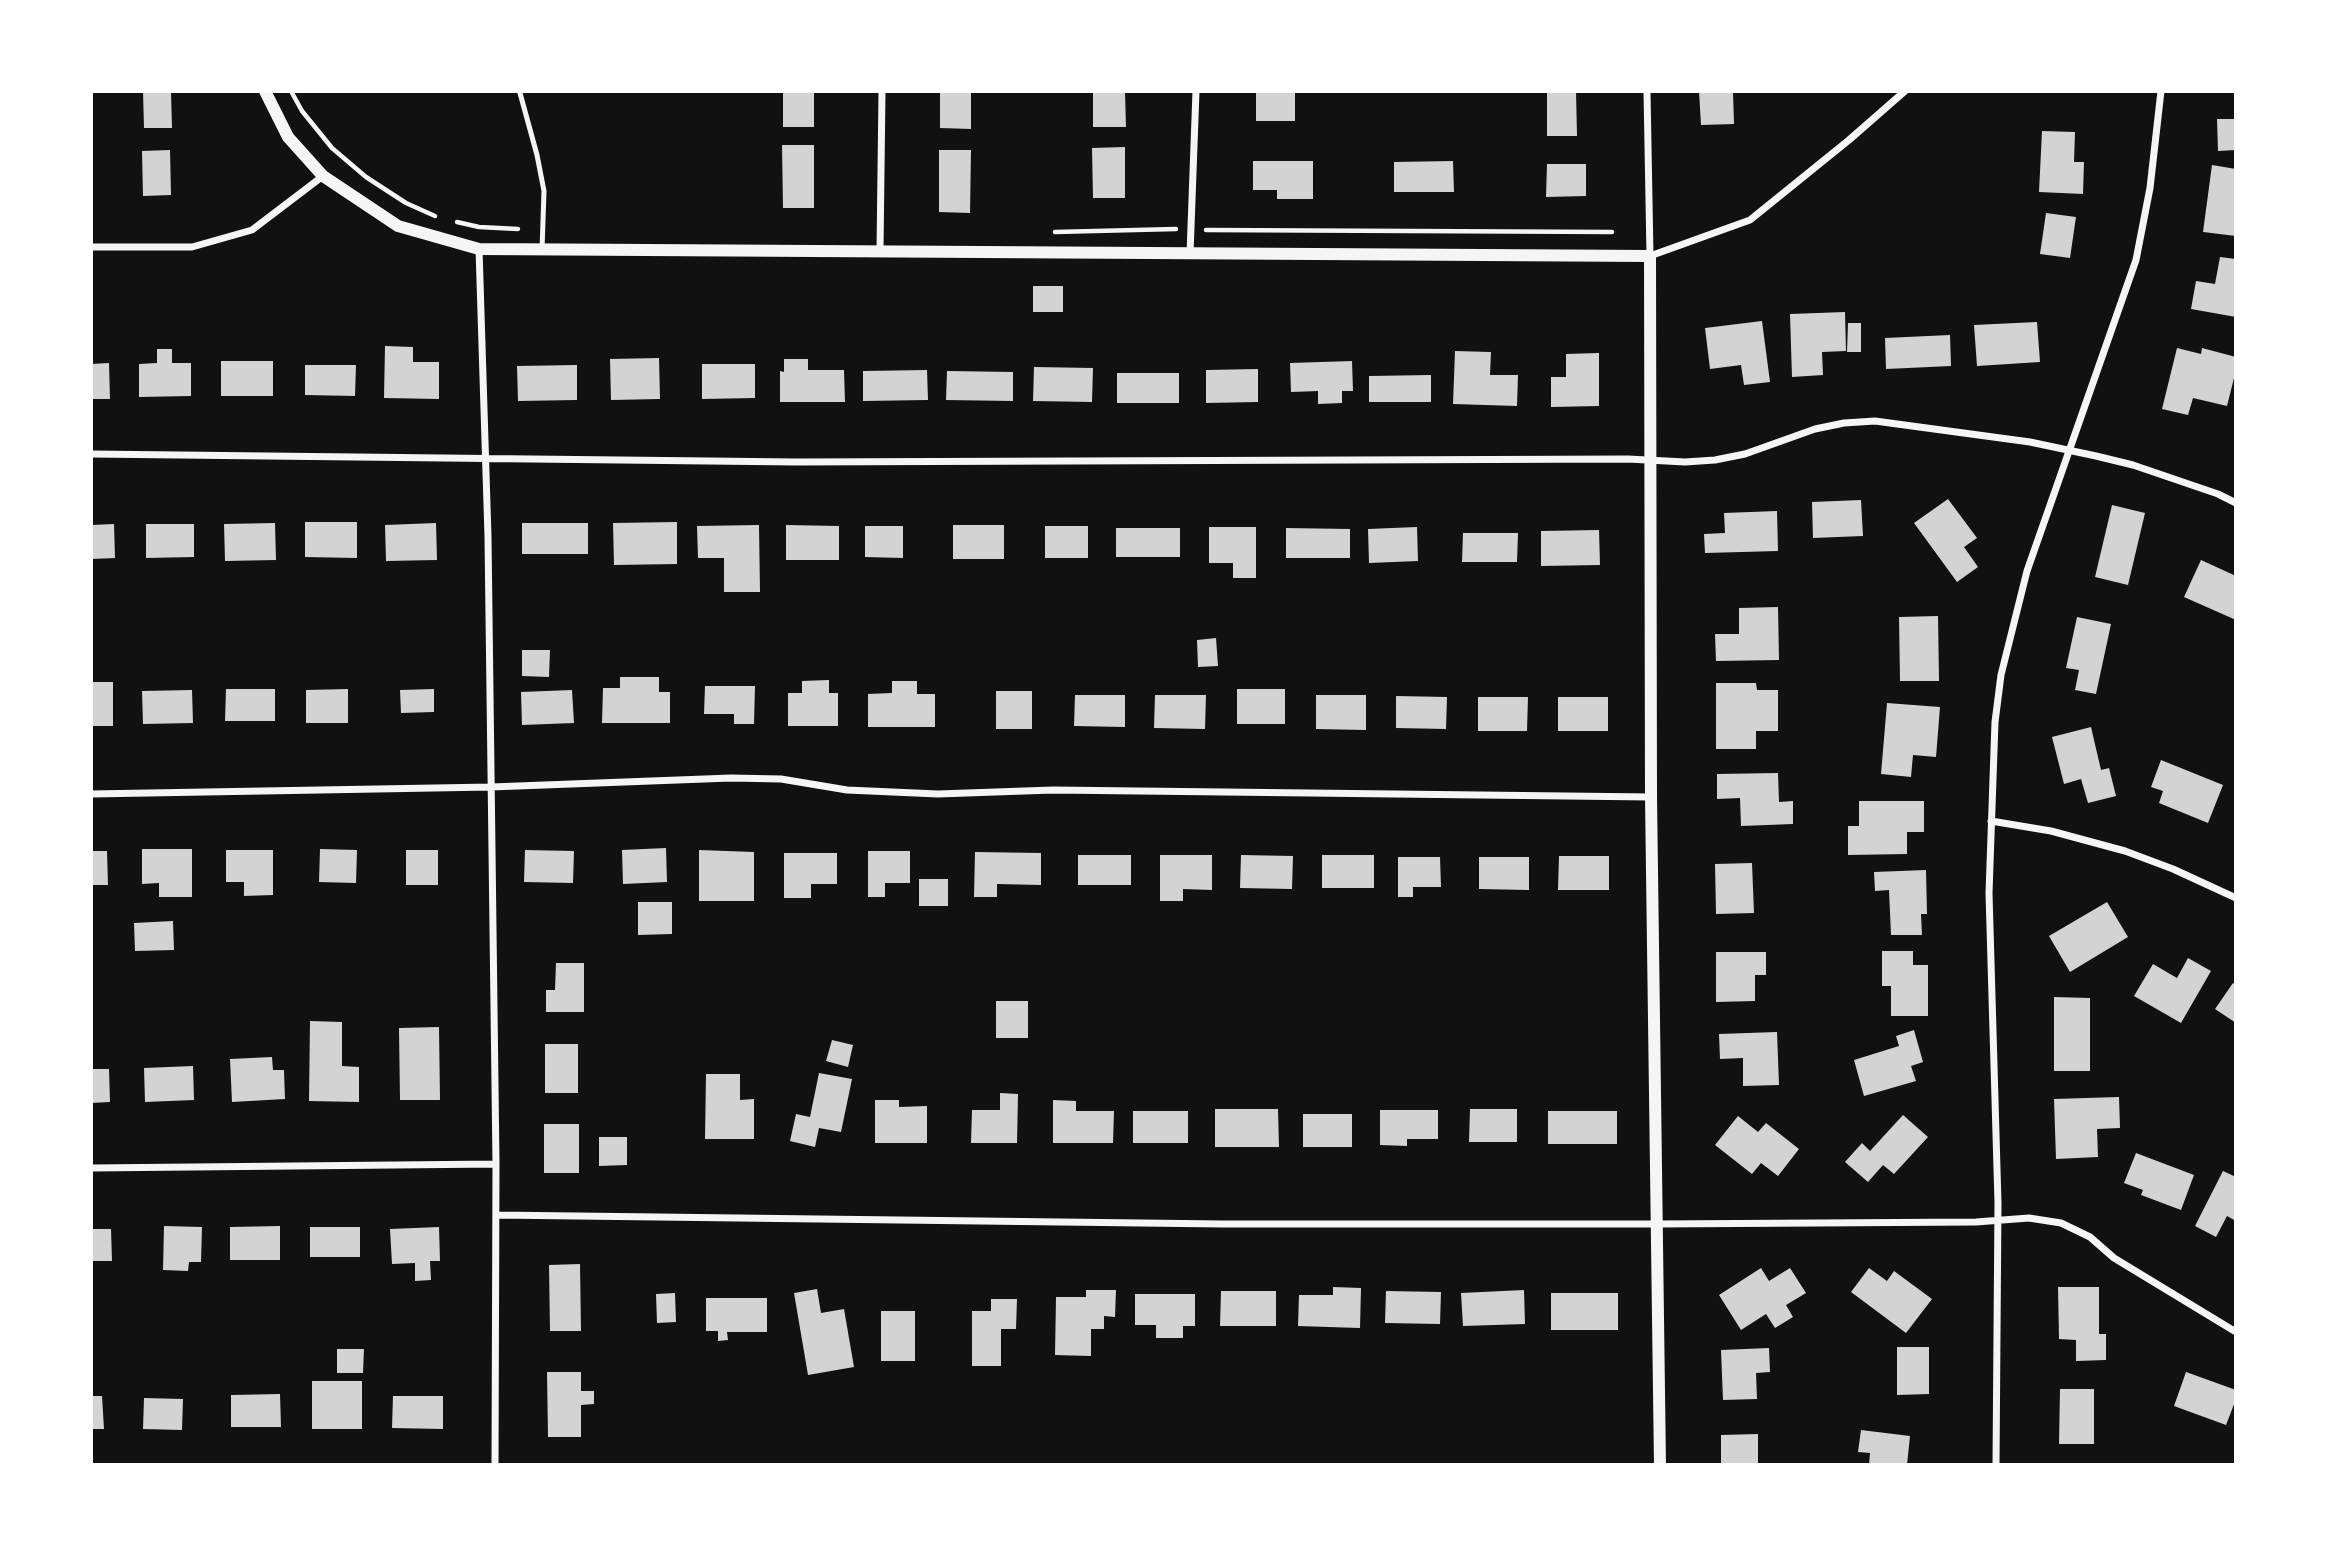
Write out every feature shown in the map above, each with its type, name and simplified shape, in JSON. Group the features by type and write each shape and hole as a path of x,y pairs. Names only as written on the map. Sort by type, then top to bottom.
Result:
{"street":[{"path":"265,91 288,136 323,176 398,226 479,249 1650,256 1750,220 1905,91"},
{"path":"880,251 882,91"},
{"path":"1190,255 1196,91"},
{"path":"1647,91 1651,797 1660,1465"},
{"path":"1996,1465 1998,1221 1989,893 1995,722 2000,674 2027,571 2136,260 2150,188 2161,91"},
{"path":"91,247 192,247 252,230 323,176"},
{"path":"479,249 485,458 496,1164 495,1465"},
{"path":"91,454 796,462 1650,459 1685,462 1745,454 1815,429 1844,423 1875,421 2030,442 2133,465 2218,494 2236,503"},
{"path":"91,794 491,787 731,778 781,779 847,790 938,794 1053,790 1651,797"},
{"path":"1992,821 2052,831 2125,851 2173,869 2236,898"},
{"path":"91,1168 496,1164"},
{"path":"496,1215 1223,1224 1658,1224 1998,1221 2029,1218 2061,1223 2076,1229 2114,1258 2236,1332"}],"lane":[{"path":"520,93 544,191 542,250"}],"path":[{"path":"291,91 302,111 332,148 366,177 406,203 438,218"},
{"path":"452,221 479,227 543,230"},
{"path":"1045,232 1612,232"}],"building":[{"path":"143,91 171,91 172,128 144,128"},
{"path":"783,91 814,91 814,127 783,127"},
{"path":"940,91 971,91 971,129 940,128"},
{"path":"1093,91 1125,91 1126,127 1093,127"},
{"path":"1256,91 1295,91 1295,121 1256,121"},
{"path":"1547,91 1576,91 1577,136 1547,136"},
{"path":"1699,91 1733,91 1734,124 1701,125"},
{"path":"2217,119 2236,119 2236,150 2218,151"},
{"path":"2042,131 2075,132 2074,162 2084,162 2083,194 2039,192"},
{"path":"782,145 814,145 814,208 783,208"},
{"path":"1125,147 1125,198 1093,198 1092,148"},
{"path":"170,150 171,195 143,196 142,151"},
{"path":"939,150 971,150 970,213 939,212"},
{"path":"1253,161 1313,161 1313,199 1277,199 1277,190 1253,190"},
{"path":"1453,161 1454,192 1394,192 1394,162"},
{"path":"1547,164 1586,164 1586,196 1546,197"},
{"path":"2212,165 2236,169 2236,236 2203,232"},
{"path":"2046,213 2076,217 2070,258 2040,254"},
{"path":"2220,257 2236,259 2236,317 2191,309 2196,281 2215,284"},
{"path":"1033,286 1063,286 1063,312 1033,312"},
{"path":"1845,312 1846,351 1822,352 1823,375 1792,377 1790,314"},
{"path":"1762,321 1770,382 1744,385 1741,365 1710,369 1705,328"},
{"path":"2037,322 2040,362 1977,366 1974,325"},
{"path":"1848,323 1861,323 1861,352 1847,352"},
{"path":"1950,335 1951,366 1886,369 1885,338"},
{"path":"385,346 413,347 413,362 439,362 439,399 384,398"},
{"path":"2177,348 2201,354 2202,348 2236,357 2236,370 2227,406 2193,398 2188,415 2162,409"},
{"path":"157,349 172,349 172,363 191,363 191,396 139,397 139,364 157,363"},
{"path":"1455,351 1491,352 1490,375 1518,375 1517,406 1453,404"},
{"path":"1599,353 1599,406 1551,407 1551,377 1566,377 1566,354"},
{"path":"659,358 660,399 611,400 610,359"},
{"path":"784,359 808,359 808,370 844,370 845,402 780,402 780,371 784,372"},
{"path":"221,361 273,361 273,396 221,396"},
{"path":"1352,361 1353,391 1342,391 1342,403 1318,404 1318,391 1291,392 1290,363"},
{"path":"109,363 110,399 91,399 91,364"},
{"path":"702,364 755,364 755,398 702,399"},
{"path":"305,365 356,365 355,396 305,395"},
{"path":"577,365 577,400 518,401 517,366"},
{"path":"1034,367 1093,368 1092,402 1033,401"},
{"path":"1258,369 1258,402 1206,403 1206,370"},
{"path":"927,370 928,400 863,401 863,371"},
{"path":"947,371 1013,372 1013,401 946,400"},
{"path":"1117,373 1179,373 1179,403 1117,403"},
{"path":"1431,375 1431,402 1369,402 1369,376"},
{"path":"1948,499 1977,538 1964,547 1978,567 1957,582 1914,523"},
{"path":"1861,500 1863,536 1813,538 1812,502"},
{"path":"2112,505 2145,513 2128,585 2095,577"},
{"path":"1777,511 1778,551 1705,553 1704,534 1725,533 1724,513"},
{"path":"305,522 357,522 357,558 305,557"},
{"path":"677,522 677,564 614,565 613,523"},
{"path":"275,523 276,560 225,561 224,524"},
{"path":"436,523 437,560 386,561 385,525"},
{"path":"522,523 588,523 588,554 522,554"},
{"path":"114,524 115,558 91,559 91,525"},
{"path":"146,524 194,524 194,557 146,558"},
{"path":"759,525 760,592 724,592 724,558 698,558 697,526"},
{"path":"786,525 839,526 839,560 786,560"},
{"path":"953,525 1004,525 1004,559 953,559"},
{"path":"865,526 903,526 903,558 865,557"},
{"path":"1045,526 1088,526 1088,558 1045,558"},
{"path":"1209,527 1256,527 1256,578 1233,578 1233,563 1209,563"},
{"path":"1417,527 1418,561 1369,563 1368,529"},
{"path":"1116,528 1180,528 1180,557 1116,557"},
{"path":"1286,528 1350,529 1350,558 1286,558"},
{"path":"1599,530 1600,565 1541,566 1541,531"},
{"path":"1463,533 1518,533 1517,562 1462,562"},
{"path":"2201,560 2236,576 2236,620 2184,597"},
{"path":"1778,607 1779,660 1716,661 1715,634 1739,634 1739,608"},
{"path":"1938,616 1939,681 1900,681 1899,617"},
{"path":"2077,617 2111,624 2096,694 2075,690 2079,670 2066,668"},
{"path":"1216,638 1218,666 1198,667 1197,640"},
{"path":"522,650 550,650 549,677 522,676"},
{"path":"620,677 659,677 659,692 670,692 670,723 602,723 603,688 620,688"},
{"path":"829,680 829,693 838,693 838,726 788,726 788,693 802,693 802,681"},
{"path":"892,681 917,681 917,694 935,694 935,727 868,727 868,694 892,693"},
{"path":"91,682 113,682 113,726 91,726"},
{"path":"1716,683 1756,683 1757,690 1778,690 1778,731 1756,731 1756,749 1716,749"},
{"path":"705,686 755,686 754,724 734,724 734,714 704,714"},
{"path":"226,689 275,689 275,721 225,721"},
{"path":"348,689 348,723 306,723 306,690"},
{"path":"434,689 434,712 401,713 400,690"},
{"path":"1237,689 1285,689 1285,724 1237,724"},
{"path":"192,690 193,723 143,724 142,691"},
{"path":"572,690 574,723 522,725 521,692"},
{"path":"996,691 1032,691 1032,729 996,729"},
{"path":"1075,695 1125,695 1125,727 1074,726"},
{"path":"1155,695 1206,695 1205,729 1154,728"},
{"path":"1316,695 1366,695 1366,730 1316,729"},
{"path":"1396,696 1447,697 1446,729 1396,728"},
{"path":"1478,697 1528,697 1527,731 1478,731"},
{"path":"1558,697 1608,697 1608,731 1558,731"},
{"path":"1887,703 1940,707 1936,757 1913,755 1911,777 1881,774"},
{"path":"2091,727 2101,770 2109,768 2116,796 2088,803 2081,779 2064,784 2052,737"},
{"path":"2161,760 2223,785 2208,823 2159,803 2163,791 2151,787"},
{"path":"1778,773 1779,802 1793,801 1793,824 1741,826 1740,798 1717,799 1717,774"},
{"path":"1859,801 1924,801 1924,832 1907,832 1907,854 1848,855 1848,826 1859,826"},
{"path":"666,848 667,882 623,884 622,850"},
{"path":"142,849 192,849 192,897 159,897 159,883 142,884"},
{"path":"320,849 357,850 356,883 319,882"},
{"path":"226,850 273,850 273,895 244,896 244,882 226,882"},
{"path":"406,850 438,850 438,885 406,885"},
{"path":"525,850 574,851 573,883 524,882"},
{"path":"699,850 754,852 754,901 699,901"},
{"path":"91,851 107,851 108,885 91,885"},
{"path":"868,851 910,851 910,883 885,883 885,897 868,897"},
{"path":"975,852 1041,853 1041,885 997,884 997,897 974,897"},
{"path":"784,853 837,853 837,884 811,884 811,898 784,898"},
{"path":"1078,855 1131,855 1131,885 1078,885"},
{"path":"1160,855 1212,855 1212,890 1183,889 1183,901 1160,901"},
{"path":"1241,855 1293,856 1292,889 1240,888"},
{"path":"1322,855 1374,855 1374,888 1322,888"},
{"path":"1559,856 1609,856 1609,890 1558,890"},
{"path":"1398,857 1440,857 1441,887 1413,887 1413,897 1398,897"},
{"path":"1479,857 1529,857 1529,890 1479,889"},
{"path":"1752,863 1754,913 1716,914 1715,864"},
{"path":"1926,870 1927,914 1921,914 1922,935 1891,935 1889,890 1875,891 1874,872"},
{"path":"919,879 948,879 948,906 919,906"},
{"path":"638,902 672,902 672,934 638,935"},
{"path":"2107,902 2128,937 2070,972 2049,936"},
{"path":"173,921 174,950 135,951 134,923"},
{"path":"1882,951 1913,951 1913,965 1928,965 1928,1016 1891,1016 1891,986 1882,986"},
{"path":"1716,952 1766,952 1766,975 1755,975 1755,1001 1716,1002"},
{"path":"2188,958 2211,971 2181,1023 2134,996 2153,964 2177,978"},
{"path":"556,963 584,963 584,1012 546,1012 546,990 555,990"},
{"path":"2233,983 2236,985 2236,1023 2215,1009"},
{"path":"2054,997 2090,998 2090,1071 2054,1071"},
{"path":"996,1001 1028,1001 1028,1038 996,1038"},
{"path":"310,1021 342,1022 342,1066 359,1067 359,1102 309,1101"},
{"path":"439,1027 440,1100 400,1100 399,1028"},
{"path":"1914,1030 1923,1062 1911,1066 1916,1081 1864,1096 1854,1060 1899,1046 1896,1036"},
{"path":"1777,1032 1779,1085 1743,1086 1743,1058 1720,1059 1719,1034"},
{"path":"832,1040 853,1045 848,1067 826,1061"},
{"path":"545,1044 578,1044 578,1093 545,1093"},
{"path":"272,1057 273,1070 284,1070 285,1099 232,1102 230,1059"},
{"path":"193,1066 194,1100 145,1102 144,1068"},
{"path":"91,1069 109,1069 110,1102 91,1103"},
{"path":"819,1073 852,1079 841,1132 819,1128 815,1147 790,1141 796,1114 810,1117"},
{"path":"706,1074 740,1074 740,1100 754,1099 754,1139 705,1139"},
{"path":"1000,1093 1018,1094 1017,1143 971,1143 972,1110 1000,1110"},
{"path":"2119,1097 2120,1128 2097,1129 2098,1157 2056,1159 2054,1099"},
{"path":"875,1100 899,1100 899,1107 927,1106 927,1143 875,1143"},
{"path":"1053,1100 1076,1101 1076,1111 1114,1111 1113,1143 1053,1143"},
{"path":"1215,1109 1278,1109 1279,1147 1215,1147"},
{"path":"1470,1109 1517,1109 1517,1142 1469,1142"},
{"path":"1380,1110 1438,1110 1438,1139 1407,1139 1407,1146 1380,1145"},
{"path":"1133,1111 1188,1111 1188,1143 1133,1143"},
{"path":"1548,1111 1617,1111 1617,1144 1548,1144"},
{"path":"1303,1114 1352,1114 1352,1147 1303,1147"},
{"path":"1903,1115 1928,1137 1894,1174 1883,1165 1868,1182 1845,1162 1862,1143 1870,1151"},
{"path":"1738,1116 1758,1132 1766,1123 1799,1149 1778,1176 1761,1163 1752,1174 1715,1145"},
{"path":"544,1124 579,1124 579,1173 544,1173"},
{"path":"599,1137 627,1137 627,1165 599,1166"},
{"path":"2136,1153 2194,1175 2181,1210 2141,1195 2143,1190 2124,1183"},
{"path":"2223,1171 2236,1177 2236,1221 2227,1216 2216,1237 2195,1226"},
{"path":"164,1226 202,1227 201,1262 189,1262 188,1271 163,1270"},
{"path":"280,1226 280,1260 230,1260 230,1227"},
{"path":"310,1227 360,1227 360,1257 310,1257"},
{"path":"439,1227 440,1261 430,1261 431,1280 415,1281 415,1263 392,1264 390,1229"},
{"path":"91,1229 111,1229 112,1261 91,1261"},
{"path":"580,1264 581,1331 550,1331 549,1265"},
{"path":"1761,1268 1769,1281 1790,1268 1806,1293 1786,1305 1793,1317 1775,1328 1766,1314 1741,1330 1719,1295"},
{"path":"1869,1268 1887,1281 1894,1271 1932,1299 1906,1333 1851,1292"},
{"path":"1333,1287 1361,1288 1360,1328 1298,1326 1299,1295 1333,1295"},
{"path":"2058,1287 2099,1287 2099,1334 2106,1334 2106,1360 2076,1361 2076,1340 2059,1339"},
{"path":"817,1289 821,1313 844,1309 854,1367 808,1375 794,1293"},
{"path":"1086,1290 1116,1290 1115,1317 1104,1316 1104,1329 1091,1329 1091,1356 1055,1355 1056,1297 1086,1297"},
{"path":"1524,1290 1525,1324 1463,1326 1461,1293"},
{"path":"1221,1291 1276,1291 1276,1326 1220,1326"},
{"path":"1386,1291 1441,1292 1440,1324 1385,1323"},
{"path":"675,1293 676,1322 657,1323 656,1294"},
{"path":"1551,1293 1618,1293 1618,1330 1551,1330"},
{"path":"1135,1294 1195,1294 1195,1326 1183,1326 1183,1338 1156,1338 1156,1325 1135,1325"},
{"path":"706,1298 767,1298 767,1332 727,1332 728,1340 718,1341 718,1331 706,1331"},
{"path":"991,1299 1017,1299 1016,1329 1001,1329 1001,1366 972,1366 972,1311 991,1311"},
{"path":"881,1311 915,1311 915,1361 881,1361"},
{"path":"1897,1347 1929,1347 1929,1394 1897,1395"},
{"path":"1769,1348 1770,1372 1756,1373 1757,1399 1723,1400 1721,1350"},
{"path":"337,1349 364,1349 363,1373 337,1373"},
{"path":"547,1372 581,1372 581,1391 594,1391 594,1404 581,1405 581,1437 548,1437"},
{"path":"2186,1372 2236,1390 2236,1399 2226,1425 2174,1406"},
{"path":"312,1381 362,1381 362,1429 312,1429"},
{"path":"2060,1389 2094,1389 2094,1444 2059,1444"},
{"path":"280,1394 281,1427 231,1427 231,1395"},
{"path":"91,1396 102,1396 104,1429 91,1429"},
{"path":"393,1396 443,1396 443,1429 392,1428"},
{"path":"144,1398 183,1399 182,1430 143,1429"},
{"path":"1861,1430 1910,1436 1907,1465 1869,1465 1870,1453 1858,1452"},
{"path":"1758,1434 1758,1465 1721,1465 1721,1435"}]}
